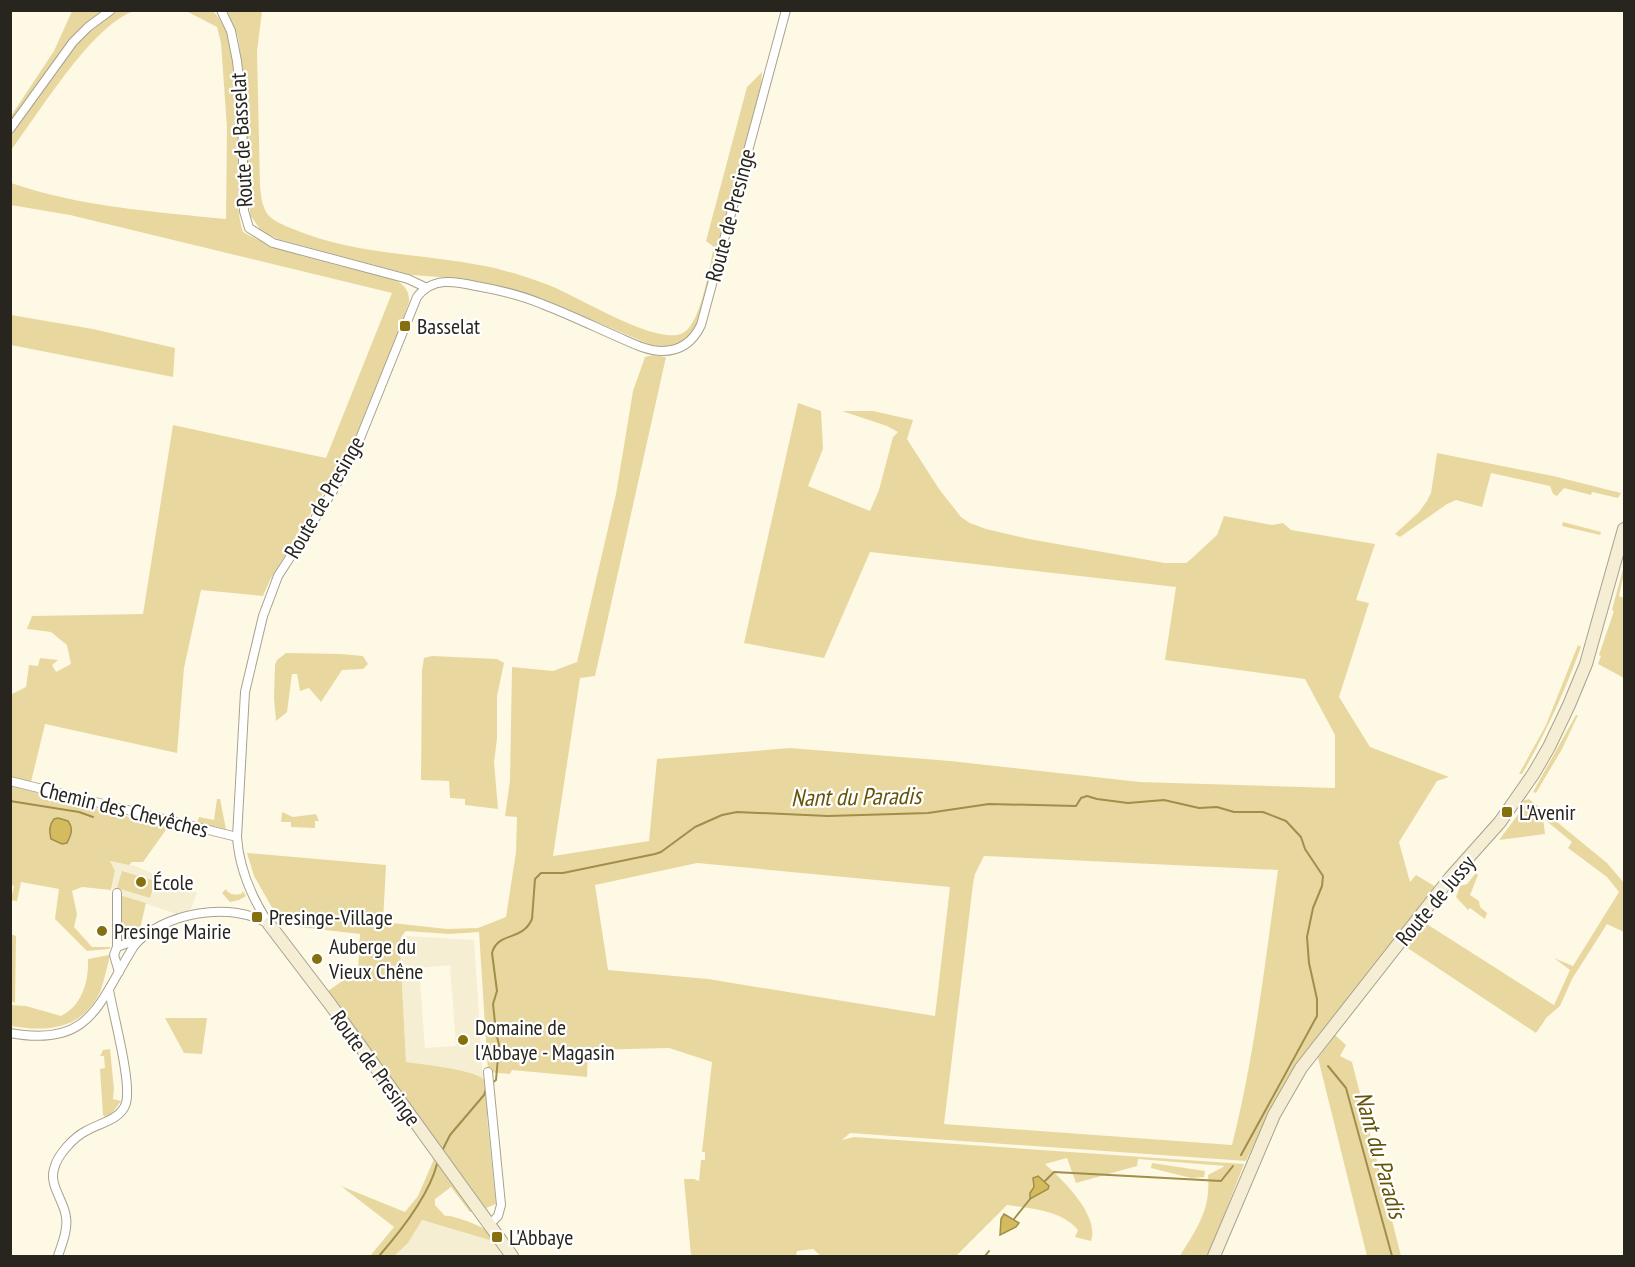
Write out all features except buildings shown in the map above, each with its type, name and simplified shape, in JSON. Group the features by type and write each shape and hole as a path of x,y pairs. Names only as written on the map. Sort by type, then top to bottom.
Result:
{"main road":[{"name":"Route de Jussy","path":"1214,1257 1275,1115 1301,1068 1450,878 1491,834 1510,801 1549,747 1586,664 1624,529"},
{"name":"Route de Presinge","path":"269,924 514,1257"}],"street":[{"path":"10,129 73,42 88,27 111,10"},
{"name":"Route de Presinge","path":"269,924 245,874 238,851 237,837 245,692 254,646 272,590 291,554 346,468 375,403 417,297 425,288 443,282 505,291 542,303 649,349 672,350 688,344 695,337 701,325 786,10"},
{"name":"Route de Basselat","path":"220,11 231,31 238,72 243,127 244,211 249,228 273,243 408,279 425,288"},
{"name":"Chemin des Chevêches","path":"10,781 54,790 237,837"},
{"path":"117,893 115,960 119,972"},
{"path":"117,947 140,939 156,928 212,911 230,911 257,918 269,924"},
{"path":"10,1033 36,1037 53,1035 83,1022 96,1011 140,939"},
{"path":"58,1257 67,1227 65,1210 54,1181 53,1171 56,1164 78,1136 115,1118 126,1104 127,1089 109,990"},
{"path":"489,1080 501,1205 498,1216 490,1224"}],"shaded area":[{"path":"72,11 106,11 85,25 11,125 11,116 54,51"},
{"path":"117,11 133,11 99,35 83,53 11,150 10,134 56,74 73,47"},
{"path":"186,11 213,11 223,25 230,43 238,85 238,200 243,232 298,255 379,274 396,281 407,291 409,302 355,439 333,483 330,482 270,580 263,596 201,590 184,668 177,753 45,724 31,782 11,778 10,695 26,687 29,665 38,666 40,658 58,660 52,665 56,672 71,664 67,645 51,632 27,629 32,616 143,614 173,425 326,458 392,293 70,215 11,205 11,183 89,203 226,219 227,128 221,43 217,27"},
{"path":"227,11 262,11 257,51 260,186 262,202 273,219 306,234 350,246 462,262 516,274 546,284 614,317 652,332 668,335 681,334 688,329 699,309 714,247 706,241 747,87 762,72 761,84 704,303 694,329 685,340 676,344 651,345 552,303 518,292 466,279 412,275 278,239 262,232 250,215 244,80 238,37"},
{"path":"11,315 93,329 175,348 173,377 11,345"},
{"path":"653,355 666,357 595,676 580,678 553,856 649,841 657,759 790,748 950,761 1140,782 1335,788 1335,735 1305,679 1165,660 1176,587 870,552 824,658 744,643 798,403 821,411 823,449 808,486 870,511 879,490 893,437 898,432 842,411 873,411 913,420 907,439 939,489 961,517 986,529 1029,539 1165,563 1186,563 1190,560 1217,535 1224,516 1272,525 1283,523 1291,530 1375,544 1356,600 1369,603 1339,697 1370,747 1449,777 1437,781 1399,842 1410,882 1416,875 1436,887 1296,1065 1270,1111 1246,1161 850,1133 842,1140 854,1137 1244,1164 1208,1256 1180,1256 1205,1209 1208,1175 1225,1166 1138,1159 1137,1166 1076,1183 1067,1158 1045,1164 1070,1189 1085,1210 1092,1231 1091,1241 1075,1237 1078,1230 1055,1214 1007,1205 956,1256 821,1256 813,1249 797,1251 796,1256 691,1256 684,1179 699,1181 701,1160 705,1160 705,1152 702,1152 712,1062 669,1048 588,1050 587,1077 512,1070 510,1074 488,1072 479,932 449,934 406,931 401,937 400,946 406,1062 461,1071 473,1074 487,1082 487,1117 496,1204 486,1208 328,991 358,970 360,934 282,925 254,876 247,853 386,865 383,922 447,929 478,928 506,917 516,852 517,817 505,816 510,781 512,667 553,671 577,662 616,494 633,391 645,357","holes":["984,856 1278,870 1253,1042 1232,1145 944,1124 973,884","697,863 950,887 935,1016 708,979 608,970 595,885"]},
{"path":"1437,453 1553,476 1621,493 1618,498 1592,492 1591,495 1564,488 1557,496 1553,494 1550,486 1491,473 1482,507 1456,500 1400,537 1395,534 1419,512 1431,493"},
{"path":"1563,522 1601,532 1600,535 1562,526"},
{"path":"1624,565 1619,596 1624,598 1624,678 1598,664 1614,611 1612,610"},
{"path":"1578,645 1581,647 1554,712 1522,774 1519,774 1546,725"},
{"path":"286,653 363,656 368,664 363,669 342,670 321,702 309,688 300,691 297,674 292,674 287,712 276,721 275,665 277,660"},
{"path":"432,656 497,659 504,663 497,696 497,739 494,762 498,809 465,805 465,799 450,798 449,781 421,780 422,670 424,658"},
{"path":"1578,715 1562,749 1536,793 1533,792"},
{"path":"11,786 168,827 143,862 132,862 129,865 110,861 115,871 111,890 82,887 72,891 77,914 74,927 92,947 111,947 109,949 87,951 55,919 59,889 21,882 17,901 11,900 14,886 11,885"},
{"path":"217,799 220,799 226,829 197,823 199,817 214,820"},
{"path":"1529,799 1607,863 1624,883 1624,932 1607,924 1572,979 1560,1006 1547,1017 1536,1033 1403,945 1422,921 1554,1005 1570,970 1554,958 1573,966 1619,892 1607,877 1568,848 1572,842 1543,818 1545,834 1499,840 1526,804 1521,801"},
{"path":"282,812 293,817 316,814 319,821 315,821 315,828 291,827 291,822 281,822"},
{"path":"54,819 68,821 71,827 71,835 67,843 62,844 51,839 51,824"},
{"name":"École","path":"110,861 135,866 197,893 191,909 177,914 119,895 119,890 112,888 115,871"},
{"path":"122,871 155,881 150,898 117,888"},
{"path":"1476,873 1478,875 1470,895 1479,901 1480,907 1487,913 1485,919 1470,908 1468,910 1456,897 1460,886 1467,884"},
{"path":"226,889 234,894 241,894 243,891 246,896 230,902 222,893"},
{"path":"119,895 146,903 139,933 124,941 120,940"},
{"path":"10,934 16,936 15,1003 11,1001"},
{"path":"407,936 474,940 483,1078 470,1073 406,1063 401,939","holes":["450,965 456,1046 425,1048 419,968"]},
{"path":"109,955 100,992 84,1014 62,1026 50,1028 11,1026 11,1005 26,1006 61,1016 68,1012 83,992 88,959"},
{"path":"165,1018 207,1018 202,1054 184,1053"},
{"path":"1335,1035 1346,1045 1340,1056 1352,1062 1401,1256 1367,1256 1318,1058"},
{"path":"110,1049 113,1099 121,1101 106,1118 103,1115 100,1069 105,1068 104,1056 100,1056 103,1050"},
{"path":"434,1159 473,1211 470,1212 451,1187 435,1199 435,1205 445,1216 460,1219 486,1230 493,1241 422,1220 408,1243 394,1256 370,1256 394,1227 341,1186 405,1212 418,1196"},
{"path":"1152,1163 1205,1171 1204,1177 1191,1178 1151,1168"},
{"path":"1038,1176 1049,1186 1048,1189 1030,1199 1030,1193 1034,1187 1033,1178"},
{"path":"1004,1214 1019,1223 1000,1235 1001,1219"},
{"path":"422,1220 493,1241 504,1256 394,1256 408,1243"}],"waterway":[{"name":"Nant du Paradis","path":"492,1083 496,1080 499,1045 493,1004 497,991 492,953 499,942 528,926 532,919 535,879 541,873 563,873 655,854 695,827 722,815 737,812 828,816 928,813 989,804 1076,806 1081,798 1087,796 1128,803 1164,800 1199,808 1217,807 1234,812 1263,812 1286,821 1301,837 1305,849 1323,876 1307,937 1309,963 1317,999 1317,1016 1241,1155"},
{"path":"10,801 79,812 93,817"},
{"name":"Nant du Paradis","path":"1328,1066 1346,1088 1392,1256"},
{"name":"Nant du Paradis","path":"443,1149 450,1135 484,1095 487,1086"},
{"name":"Nant du Paradis","path":"379,1256 421,1200 437,1164"},
{"path":"1045,1181 1054,1172 1221,1181 1233,1166"},
{"path":"1014,1219 1030,1199"},
{"path":"985,1256 989,1251"}],"place":[{"name":"Basselat","path":"405,326"},
{"name":"L'Avenir","path":"1507,812"},
{"name":"École","path":"141,882"},
{"name":"Presinge-Village","path":"257,917"},
{"name":"Presinge Mairie","path":"102,931"},
{"name":"Auberge du Vieux Chêne","path":"317,959"},
{"name":"Domaine de l'Abbaye - Magasin","path":"463,1040"},
{"name":"L'Abbaye","path":"497,1237"}]}
